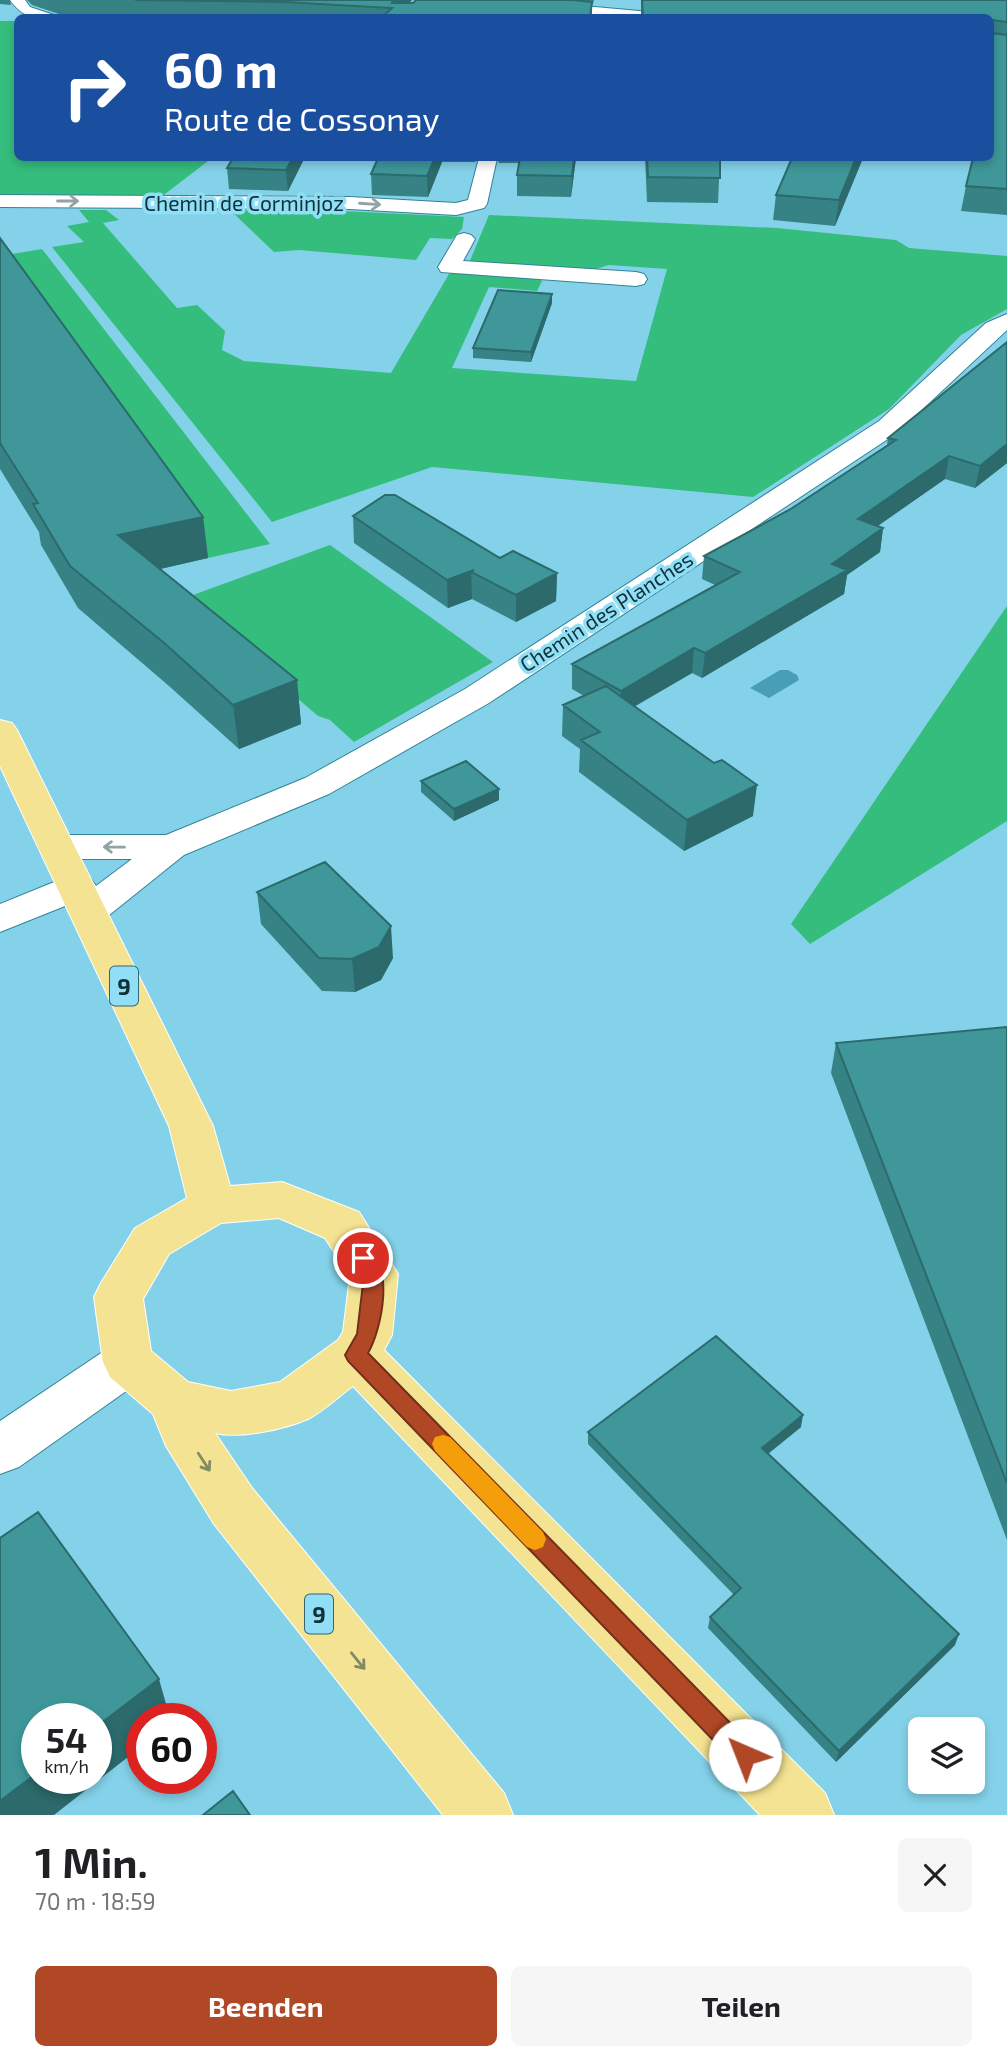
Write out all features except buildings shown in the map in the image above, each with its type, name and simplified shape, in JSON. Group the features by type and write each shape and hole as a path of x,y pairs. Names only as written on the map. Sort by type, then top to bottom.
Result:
{"main road":[{"name":"9","path":"0,730 191,1126 212,1206"},
{"path":"128,1362 118,1297 152,1241 212,1206 282,1200 342,1225 374,1274 367,1335 356,1355 803,1815"},
{"name":"9","path":"128,1362 174,1401 231,1414 292,1402 356,1355"},
{"name":"9","path":"174,1401 184,1430 233,1506 482,1815"}],"street":[{"path":"17,0 25,10 40,14"},
{"path":"470,0 610,14"},
{"name":"Chemin de Corminjoz","path":"0,201 350,203 456,209 477,204 487,161"},
{"path":"464,239 449,267 636,279"},
{"name":"Chemin des Planches","path":"0,919 83,899 171,847 317,786 477,696 888,427 994,328 1007,321"},
{"name":"Chemin des Planches","path":"57,846 171,847"},
{"path":"0,1450 128,1362"}],"green space":[{"path":"0,21 14,21 14,161 208,161 161,197 0,196"},
{"path":"79,210 106,210 119,220 103,223 177,308 197,305 225,331 222,350 244,361 391,373 449,274 461,272 542,281 537,291 489,287 452,368 636,381 667,269 609,265 592,270 469,263 489,215 777,228 896,240 909,248 1007,256 1007,309 961,335 889,409 753,497 432,467 272,522 52,247 84,242 67,226 89,222"},
{"path":"230,210 322,210 464,217 462,229 452,239 430,238 416,260 299,250 274,252"},
{"path":"42,249 270,544 208,558 0,256"},
{"path":"330,545 493,662 354,742 330,720 318,716 182,599"},
{"path":"1007,606 1007,821 810,944 791,924"}],"water":[{"path":"780,670 788,670 797,675 799,680 769,698 750,688"}],"slow traffic":[{"path":"443,1444 535,1539"}],"route":[{"path":"363,1258 374,1274 367,1335 356,1355 745,1755"}]}
